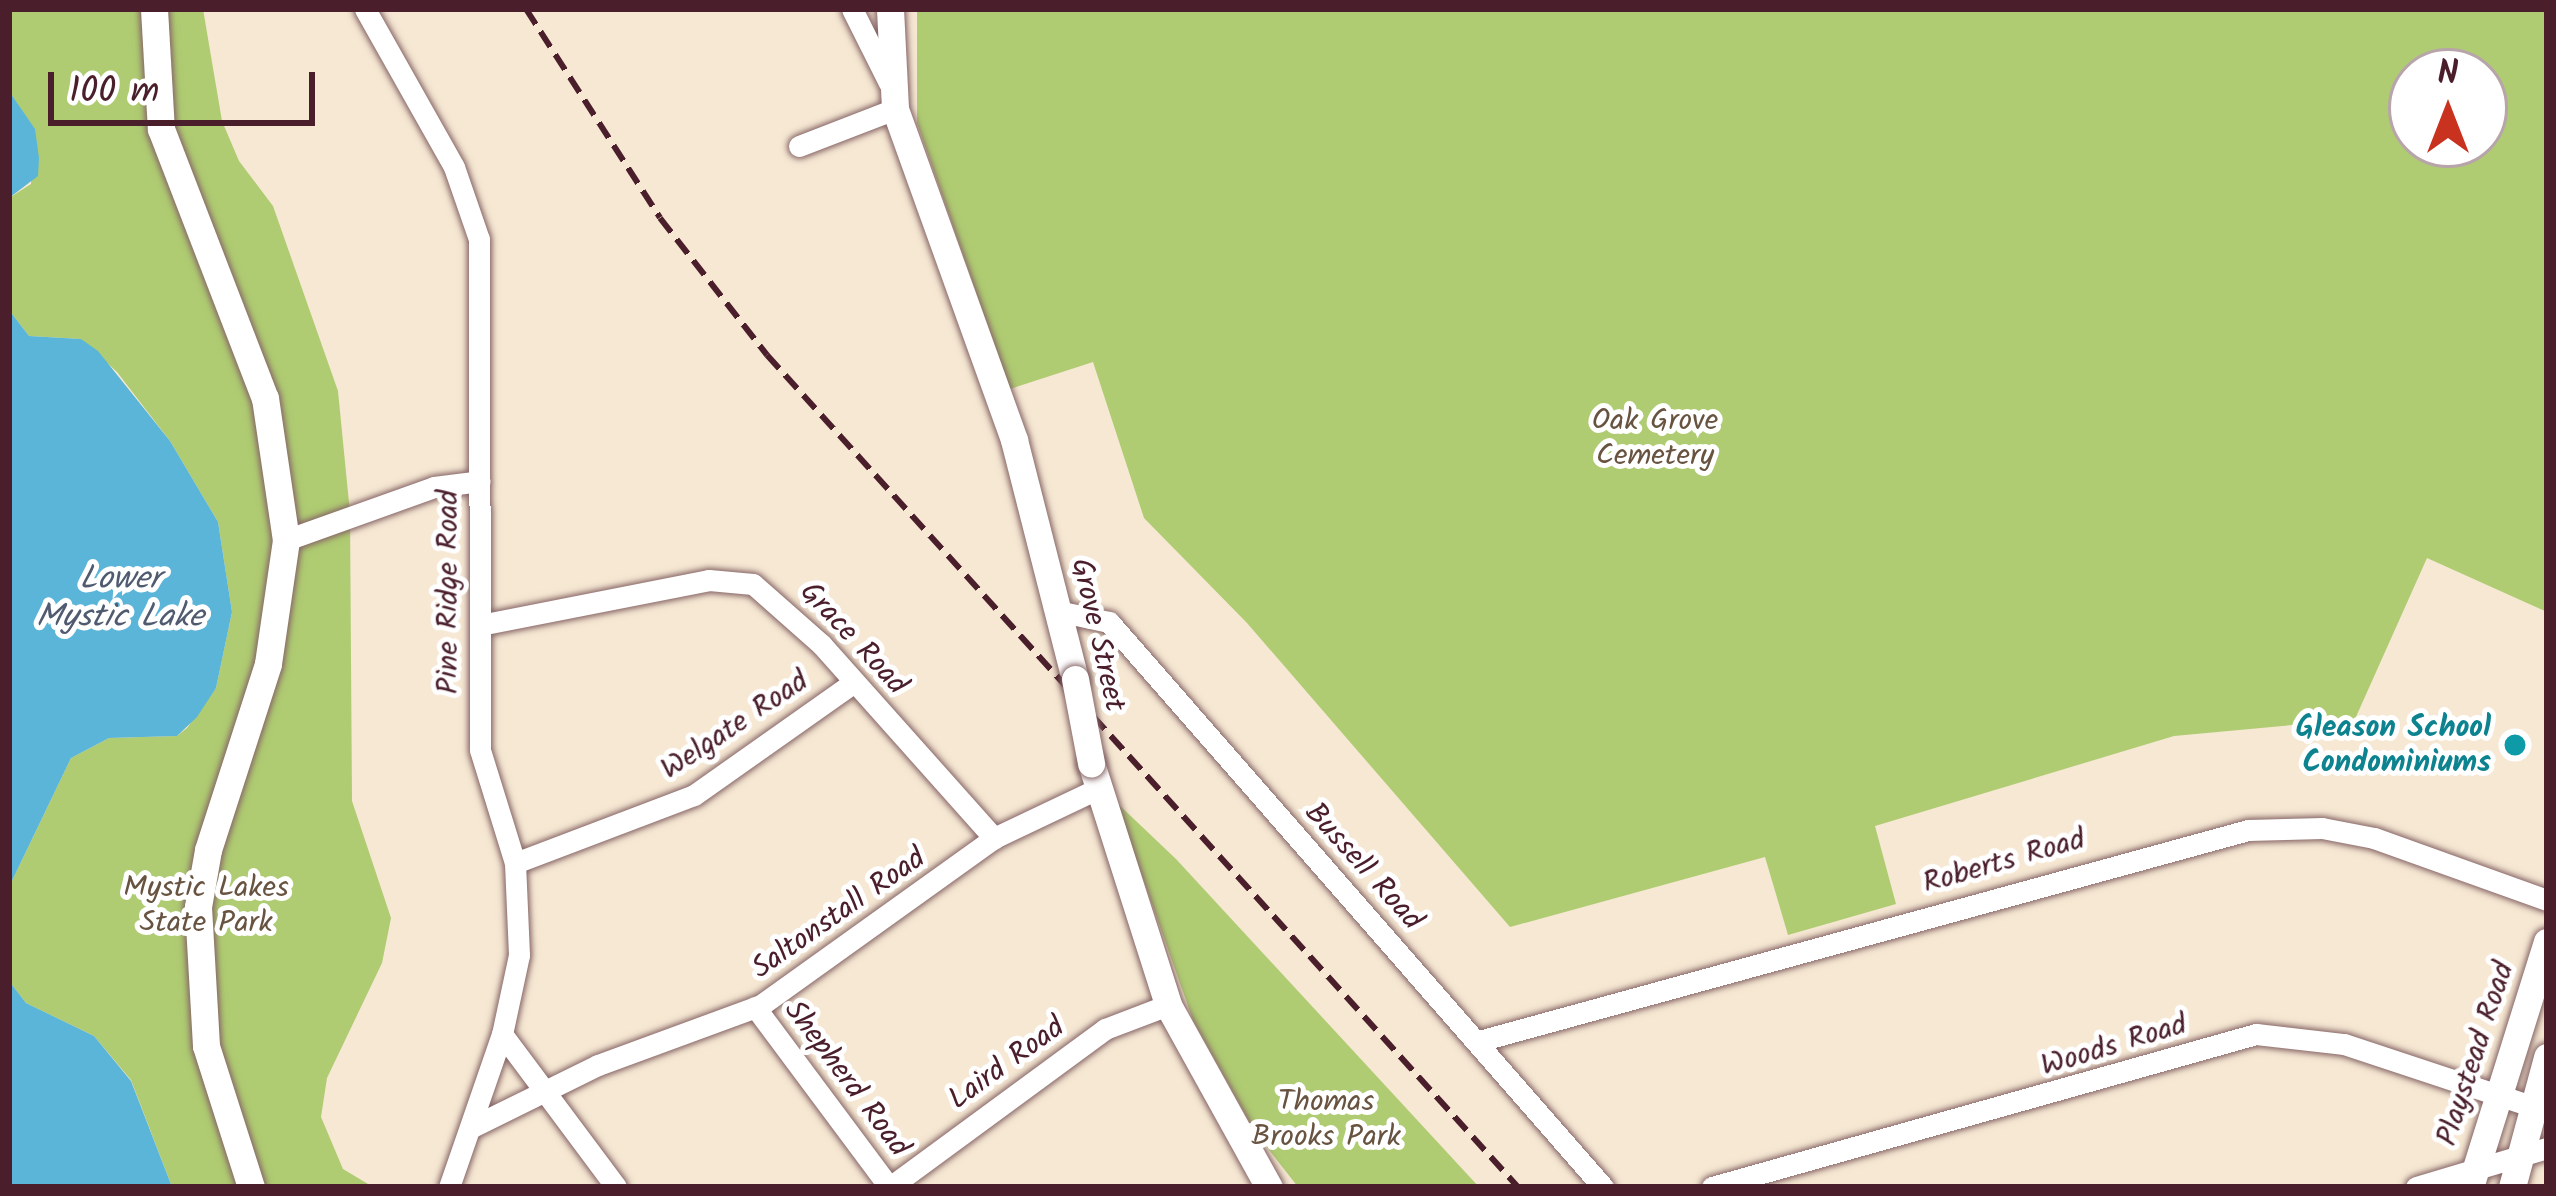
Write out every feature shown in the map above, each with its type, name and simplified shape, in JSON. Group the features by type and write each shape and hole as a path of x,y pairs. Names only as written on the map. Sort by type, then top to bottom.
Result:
{"main road":[{"path":"154,9 161,129 265,398 286,540 268,664 217,818 199,907 210,1066 251,1187"},
{"name":"Grove Street","path":"890,9 892,96 1001,400 1062,612 1094,776 1168,1005 1260,1184"},
{"name":"Playstead Road","path":"2472,1178 2493,1096 2547,941"},
{"path":"2512,1187 2547,1058"}],"street":[{"name":"Pine Ridge Road","path":"365,9 454,167 479,238 480,750 515,863 520,955 502,1034 448,1187"},
{"name":"Grove Street","path":"852,9 892,96"},
{"path":"799,146 892,96"},
{"path":"286,540 434,488 480,481"},
{"name":"Grace Road","path":"481,625 709,580 753,584 780,602 850,685 994,838"},
{"name":"Bussell Road","path":"1062,612 1108,622 1603,1187"},
{"name":"Welgate Road","path":"515,863 694,795 850,685"},
{"name":"Saltonstall Road","path":"472,1126 755,1007 901,912 994,838 1094,776"},
{"name":"Roberts Road","path":"1479,1041 2248,830 2322,828 2374,838 2547,900"},
{"name":"Laird Road","path":"890,1187 1105,1029 1168,1005"},
{"name":"Shepherd Road","path":"755,1007 890,1187"},
{"path":"502,1034 549,1090 616,1187"},
{"name":"Woods Road","path":"1712,1187 2256,1034 2344,1044 2532,1106"},
{"path":"2416,1187 2472,1178 2547,1148"}],"green space":[{"name":"Mystic Lakes State Park","path":"9,9 203,9 222,121 239,161 273,206 338,391 350,513 352,801 391,918 382,963 327,1078 321,1117 343,1169 373,1187 172,1187 131,1080 94,1036 26,1003 9,981 9,887 71,758 109,738 177,736 187,728 216,688 232,612 218,522 170,441 117,372 81,339 29,336 9,310 9,198 31,184 34,129 9,91"},
{"name":"Oak Grove Cemetery","path":"917,9 2547,9 2547,612 2427,558 2351,728 2314,723 2174,736 1875,826 1896,904 1788,935 1765,857 1510,927 1247,623 1144,518 1093,362 1010,389 917,123"},
{"name":"Thomas Brooks Park","path":"1116,802 1176,859 1479,1187 1298,1187 1255,1132 1193,1020"}],"water":[{"path":"9,91 35,129 39,158 38,176 9,198"},
{"name":"Lower Mystic Lake","path":"9,310 29,336 81,339 98,351 170,441 218,522 232,612 216,688 197,717 177,736 109,738 71,758 9,887"},
{"path":"9,981 26,1003 94,1036 131,1081 172,1187 9,1187"}],"railway":[{"path":"526,9 660,218 767,355 1518,1187"}],"place":[{"name":"Gleason School Condominiums","path":"2515,745"}]}
